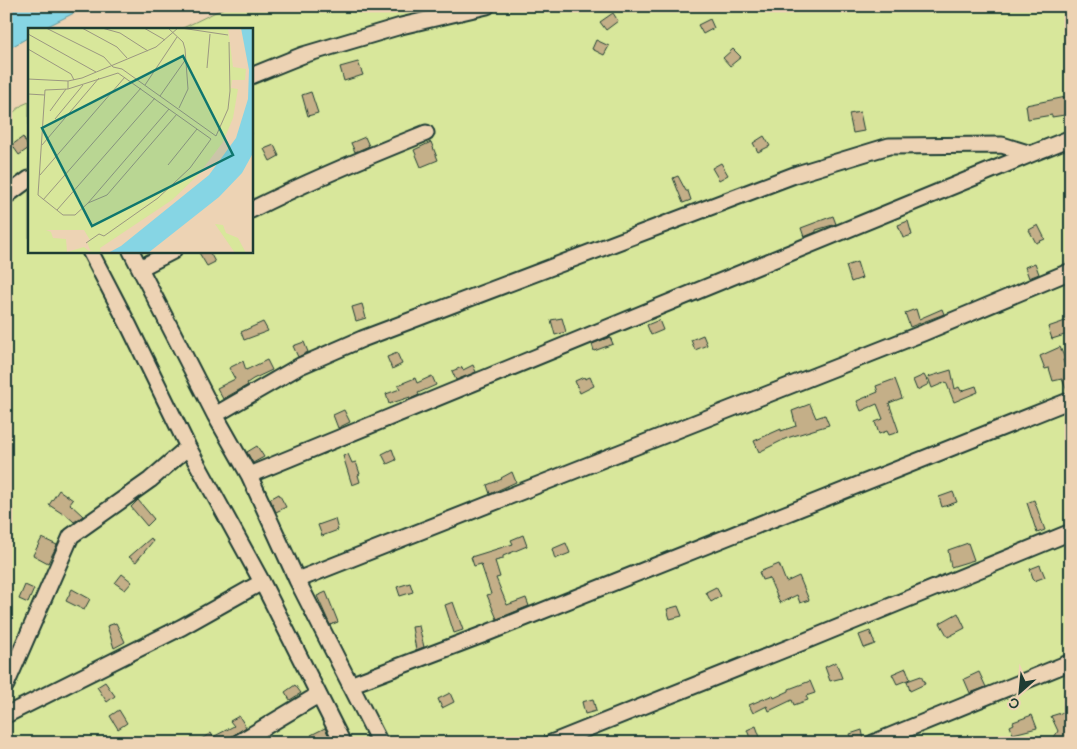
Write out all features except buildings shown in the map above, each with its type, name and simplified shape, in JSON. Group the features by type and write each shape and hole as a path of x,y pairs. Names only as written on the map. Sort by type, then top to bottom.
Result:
{"street":[{"path":"252,76 303,55 401,26 487,6"},
{"path":"252,210 358,160 426,133"},
{"path":"250,475 1071,138"},
{"path":"215,415 300,366 362,339 797,174 888,146 1002,145 1032,154"},
{"path":"6,196 28,180"},
{"path":"91,252 130,326 188,447 262,582 343,743"},
{"path":"132,252 215,415 250,475 297,580 380,743"},
{"path":"140,268 170,252"},
{"path":"297,580 923,333 1071,272"},
{"path":"350,685 482,635 1071,400"},
{"path":"6,685 71,536 150,480 188,447"},
{"path":"551,743 1071,532"},
{"path":"6,715 182,627 262,582"},
{"path":"873,743 1071,662"},
{"path":"238,743 318,695"}],"green space":[{"path":"228,6 1071,6 1071,743 6,743 6,119 22,105 28,102 28,252 252,252 252,28 183,28"}],"water":[{"path":"6,6 88,6 44,28 28,28 28,38 6,50"}]}
